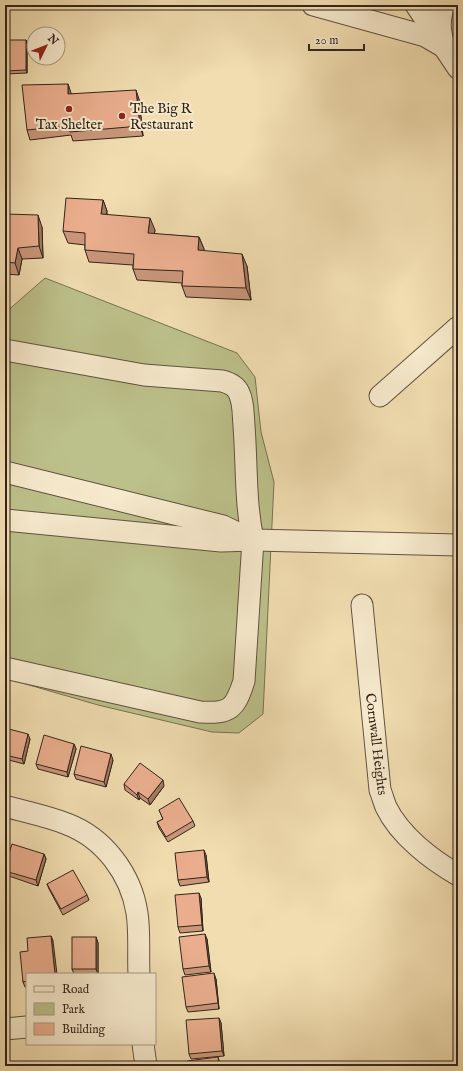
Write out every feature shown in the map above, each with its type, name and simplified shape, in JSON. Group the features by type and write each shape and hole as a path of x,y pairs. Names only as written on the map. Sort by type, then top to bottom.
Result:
{"street":[{"path":"313,5 425,36 444,47"},
{"path":"416,5 458,68"},
{"path":"444,5 440,29 444,47"},
{"path":"380,396 458,327"},
{"path":"5,350 144,375 222,381 235,387 241,398 248,517 253,540 244,680 239,698 228,710 215,713 200,712 5,668"},
{"path":"5,472 223,526 253,540"},
{"path":"5,520 221,541 253,540 458,545"},
{"name":"Cornwall Heights","path":"362,605 380,790 384,802 397,825 412,840 427,854 458,875"},
{"path":"5,806 67,824 83,832 110,854 129,882 134,898 137,914 139,973"},
{"path":"5,1029 26,1027"},
{"path":"143,1045 146,1066"}],"green space":[{"path":"45,278 237,353 255,377 261,432 274,482 263,714 239,733 212,732 98,705 5,678 5,313"}],"building":[{"path":"5,40 26,40 26,70 5,71"},
{"path":"68,84 68,94 136,90 140,126 70,132 68,126 27,130 22,85"},
{"path":"66,198 103,200 101,214 150,218 148,233 199,237 198,250 242,254 246,288 182,286 183,271 133,269 134,254 85,250 85,233 63,231"},
{"path":"5,214 38,215 39,246 18,248 15,263 5,262"},
{"path":"5,728 28,734 22,759 5,755"},
{"path":"44,735 74,744 67,772 36,764"},
{"path":"81,746 111,754 104,782 74,774"},
{"path":"140,763 163,780 148,799 138,792 137,795 124,784"},
{"path":"179,798 193,821 166,837 157,822 163,819 159,810"},
{"path":"12,844 44,854 36,880 5,871 5,866"},
{"path":"204,850 207,877 178,880 175,853"},
{"path":"73,870 87,895 61,909 47,884"},
{"path":"199,893 202,925 178,927 175,895"},
{"path":"205,934 209,966 183,969 179,937"},
{"path":"51,936 55,973 26,973 26,981 23,982 20,952 28,951 27,938"},
{"path":"72,937 96,937 96,969 72,969"},
{"path":"214,973 218,1003 186,1007 182,977"},
{"path":"219,1018 222,1051 189,1054 186,1020"},
{"path":"218,1057 219,1066 188,1066 187,1061"}],"place":[{"name":"Tax Shelter","path":"69,109"},
{"name":"The Big R Restaurant","path":"122,116"}]}
